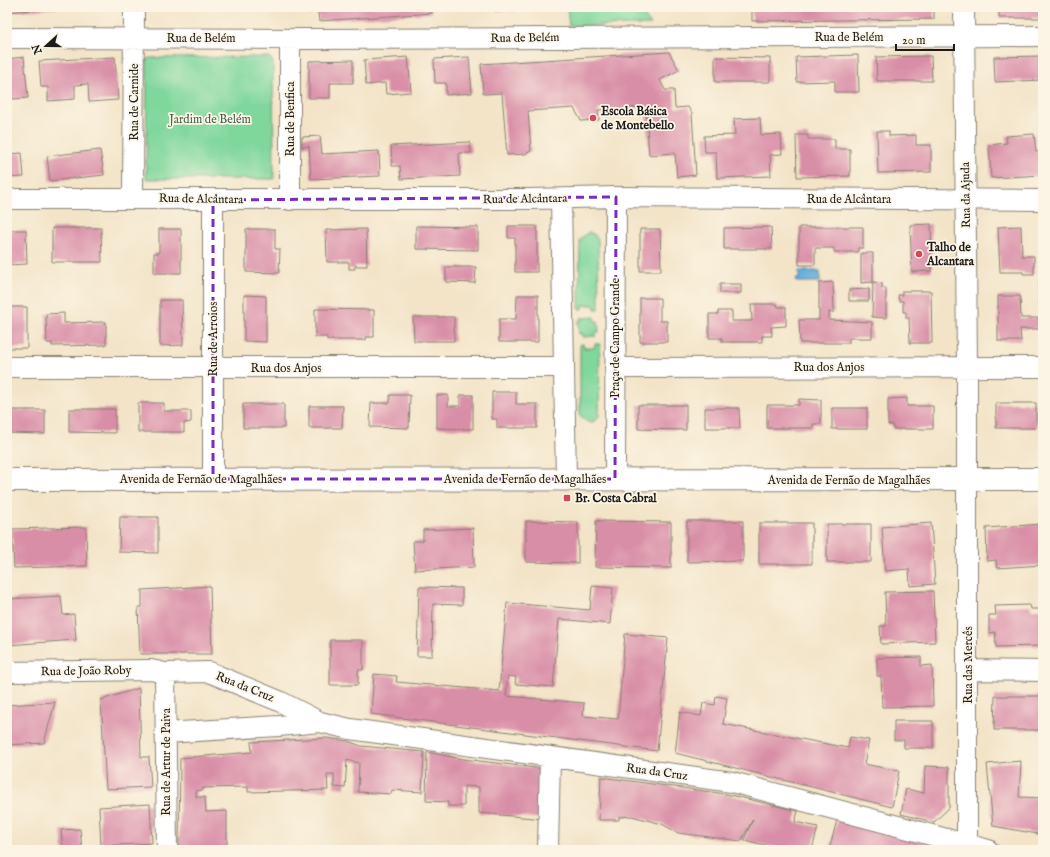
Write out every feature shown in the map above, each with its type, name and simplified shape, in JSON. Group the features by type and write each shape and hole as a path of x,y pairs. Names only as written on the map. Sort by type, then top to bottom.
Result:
{"main road":[{"name":"Avenida de Fernão de Magalhães","path":"7,480 1043,479"}],"street":[{"name":"Rua de Carnide","path":"133,198 134,7"},
{"name":"Rua da Ajuda","path":"964,7 968,480"},
{"name":"Rua de Belém","path":"7,38 290,39 702,36 1043,36"},
{"name":"Rua de Benfica","path":"290,39 290,200"},
{"name":"Rua de Alcântara","path":"7,199 133,198 290,200 561,199 616,197 1043,200"},
{"name":"Praça de Campo Grande","path":"616,197 616,479"},
{"path":"561,199 566,479"},
{"name":"Rua de Arroios","path":"213,200 213,479"},
{"name":"Rua dos Anjos","path":"7,367 564,367"},
{"name":"Rua dos Anjos","path":"615,368 1043,367"},
{"name":"Rua das Mercês","path":"967,847 968,480"},
{"name":"Rua de João Roby","path":"7,672 151,670 165,674"},
{"path":"968,670 1043,671"},
{"name":"Rua da Cruz","path":"165,674 209,672 279,701 320,722 361,731 732,782 967,847 988,850"},
{"name":"Rua de Artur de Paiva","path":"165,674 166,850"},
{"name":"Rua da Cruz","path":"165,732 280,726 320,722"},
{"path":"548,850 550,757"}],"highlighted area":[{"path":"616,197 615,479 213,479 213,200"}],"green space":[{"path":"567,7 638,7 651,25 569,26"},
{"name":"Jardim de Belém","path":"269,57 273,62 274,179 146,179 147,59"},
{"path":"589,232 595,235 598,240 599,309 595,309 594,305 583,305 583,309 579,309 580,240"},
{"path":"595,317 595,321 598,321 599,332 596,332 596,336 583,337 583,334 579,334 578,321 581,321 581,318"},
{"path":"580,344 583,344 584,348 594,348 595,344 600,344 599,416 596,420 590,423 584,420 580,415"}],"water":[{"path":"799,271 820,271 820,282 796,282 796,279 799,279"}],"building":[{"path":"7,7 60,7 60,8 7,12"},
{"path":"308,7 431,7 432,13 319,21 318,12 308,13"},
{"path":"495,7 514,7 514,11 495,11"},
{"path":"752,7 934,7 934,19 752,21"},
{"path":"999,7 1043,7 1043,18 999,18"},
{"path":"669,52 679,70 660,80 665,90 674,90 675,108 688,107 692,113 696,175 677,177 675,153 649,155 646,112 644,107 598,110 599,120 581,121 574,108 528,111 531,151 525,154 507,155 502,93 483,94 481,64"},
{"path":"858,55 859,92 835,92 835,81 797,82 796,57"},
{"path":"931,56 932,81 877,81 876,57"},
{"path":"1043,56 1043,80 995,82 994,57"},
{"path":"24,57 28,98 11,99 10,84 7,84 7,59"},
{"path":"115,57 118,100 89,102 88,84 75,85 75,99 48,101 48,87 41,87 39,61"},
{"path":"408,57 411,92 386,94 385,83 366,85 364,60"},
{"path":"469,57 472,93 446,95 446,83 435,83 434,59"},
{"path":"715,57 770,58 770,82 715,82"},
{"path":"353,60 353,83 330,83 330,98 309,98 309,61"},
{"path":"760,118 761,135 781,134 782,154 770,155 771,176 717,178 716,152 705,152 704,136 735,135 734,119"},
{"path":"877,131 889,131 889,136 916,135 916,145 931,145 931,172 878,173"},
{"path":"1034,134 1036,152 1043,151 1043,175 991,178 989,145 1007,143 1006,136"},
{"path":"796,135 808,135 808,139 835,139 835,149 850,149 850,176 797,177"},
{"path":"320,136 322,154 379,151 380,176 311,179 309,146 302,147 302,137"},
{"path":"470,142 471,153 459,153 460,176 401,179 400,166 392,166 391,146"},
{"path":"100,150 104,175 50,181 47,156"},
{"path":"22,153 24,177 7,178 7,154"},
{"path":"931,224 932,271 912,272 910,225"},
{"path":"416,226 478,227 478,250 416,249"},
{"path":"508,226 537,226 537,272 515,272 515,238 508,238"},
{"path":"1021,226 1022,256 1034,256 1034,274 1023,274 1023,272 1000,272 998,227"},
{"path":"771,227 772,249 724,249 724,228"},
{"path":"799,227 863,227 863,248 858,248 858,252 834,252 834,248 815,248 815,265 799,265"},
{"path":"52,228 101,228 102,262 52,262"},
{"path":"159,229 181,229 181,273 154,273 154,253 159,253"},
{"path":"246,229 275,229 275,249 280,249 279,273 246,272"},
{"path":"366,229 367,266 355,266 355,269 349,269 349,262 327,262 326,230"},
{"path":"640,229 660,229 661,271 640,271"},
{"path":"7,230 26,230 27,264 8,265"},
{"path":"861,253 873,253 873,282 861,283"},
{"path":"446,267 476,267 475,283 446,282"},
{"path":"833,282 834,312 829,312 829,320 872,322 872,338 849,338 849,343 800,343 799,320 819,320 819,283"},
{"path":"873,282 882,283 882,288 886,288 886,318 872,317"},
{"path":"720,284 741,284 741,293 720,293"},
{"path":"1039,284 1043,284 1043,304 1039,304"},
{"path":"869,289 869,301 849,301 849,290"},
{"path":"902,291 931,291 932,343 910,343 909,318 906,318 906,312 903,312 903,301 899,301 898,295 902,295"},
{"path":"244,295 266,296 266,342 244,341"},
{"path":"517,295 538,295 538,342 499,342 499,319 516,319"},
{"path":"998,296 1020,296 1021,318 1043,318 1043,329 1020,329 1021,341 998,341"},
{"path":"640,298 660,298 660,321 667,321 667,342 640,342"},
{"path":"160,300 182,300 183,345 160,346"},
{"path":"751,304 777,304 778,307 786,307 786,326 771,327 772,336 762,336 762,342 722,342 722,338 709,338 709,314 718,314 718,311 732,311 732,321 752,321"},
{"path":"7,307 27,307 27,348 7,348"},
{"path":"315,309 374,310 374,337 366,337 366,340 327,340 327,337 315,337"},
{"path":"64,313 64,323 106,322 106,345 52,346 52,343 47,343 46,314"},
{"path":"413,317 454,317 454,341 414,341"},
{"path":"492,392 516,392 516,404 537,404 537,428 497,428 497,419 492,419"},
{"path":"390,395 410,395 409,428 370,427 371,403 390,403"},
{"path":"437,395 448,395 448,406 460,406 460,395 473,395 473,429 437,428"},
{"path":"907,398 907,406 933,406 933,429 893,429 893,425 888,425 888,399"},
{"path":"799,399 821,400 821,424 813,424 813,428 767,428 767,405 799,405"},
{"path":"138,403 164,403 164,411 191,411 191,422 184,423 184,432 138,432"},
{"path":"996,403 1036,403 1036,428 996,428"},
{"path":"243,404 284,404 284,428 243,428"},
{"path":"638,405 686,405 686,430 638,429"},
{"path":"309,406 343,406 342,428 309,428"},
{"path":"705,408 739,408 740,428 705,428"},
{"path":"832,408 867,408 867,429 832,429"},
{"path":"69,409 115,409 115,433 69,432"},
{"path":"7,410 45,410 45,434 7,433"},
{"path":"120,517 158,517 158,553 119,552"},
{"path":"526,521 578,522 578,563 526,562"},
{"path":"596,521 671,522 671,568 595,567"},
{"path":"687,521 743,521 743,561 687,562"},
{"path":"759,523 812,523 812,564 759,564"},
{"path":"931,523 935,584 910,586 909,569 885,571 882,527"},
{"path":"827,524 871,524 871,562 827,562"},
{"path":"1043,524 1043,565 997,568 996,560 987,561 986,528"},
{"path":"86,527 87,566 14,568 12,529"},
{"path":"473,528 474,567 415,570 413,541 423,541 423,530"},
{"path":"210,586 212,654 140,654 138,607 142,607 142,590"},
{"path":"592,586 613,588 610,624 559,619 553,687 515,684 516,677 508,676 506,696 584,703 583,716 618,719 625,634 668,638 657,751 371,714 374,674 397,676 396,682 499,691 507,603 590,610"},
{"path":"419,587 462,588 462,605 433,604 432,656 417,656"},
{"path":"933,591 935,642 881,644 880,626 886,626 885,592"},
{"path":"61,596 63,615 74,614 76,640 7,645 7,599"},
{"path":"1030,605 1031,609 1043,609 1043,646 996,647 995,632 989,633 989,615 996,615 995,606"},
{"path":"330,640 363,640 363,670 358,670 358,685 330,685"},
{"path":"921,657 921,666 932,665 933,706 882,707 881,676 877,676 877,658"},
{"path":"139,688 141,757 149,757 151,787 106,789 101,700"},
{"path":"716,696 727,698 723,724 848,748 850,737 869,740 864,764 899,771 892,807 675,753 680,712 701,716 703,703 715,705"},
{"path":"995,696 1042,696 1042,730 994,730"},
{"path":"55,702 44,743 7,745 7,705"},
{"path":"894,721 933,721 933,748 904,748 904,740 894,740"},
{"path":"326,738 348,741 361,746 424,752 422,792 392,790 391,794 358,792 359,763 347,760 345,788 334,787 334,774 327,774 328,790 248,792 248,787 203,788 203,790 196,791 196,797 205,797 206,812 227,811 227,850 179,850 180,758 252,752 251,742"},
{"path":"427,752 463,759 545,769 544,819 479,813 479,787 464,786 464,806 448,806 448,802 426,801"},
{"path":"1021,761 1019,797 1043,798 1043,835 993,826 987,764"},
{"path":"925,766 949,767 949,808 934,822 901,814 906,789 924,793"},
{"path":"601,777 726,794 798,811 795,822 818,827 812,850 786,850 744,840 753,819 741,841 678,833 662,824 632,816 619,817 619,820 599,820"},
{"path":"150,804 152,843 101,846 99,807"},
{"path":"837,820 939,846 942,850 829,850"},
{"path":"80,829 82,850 63,850 61,830"}],"place":[{"name":"Escola Básica de Montebello","path":"593,118"},
{"name":"Talho de Alcantara","path":"919,254"},
{"name":"Br. Costa Cabral","path":"567,498"}]}
